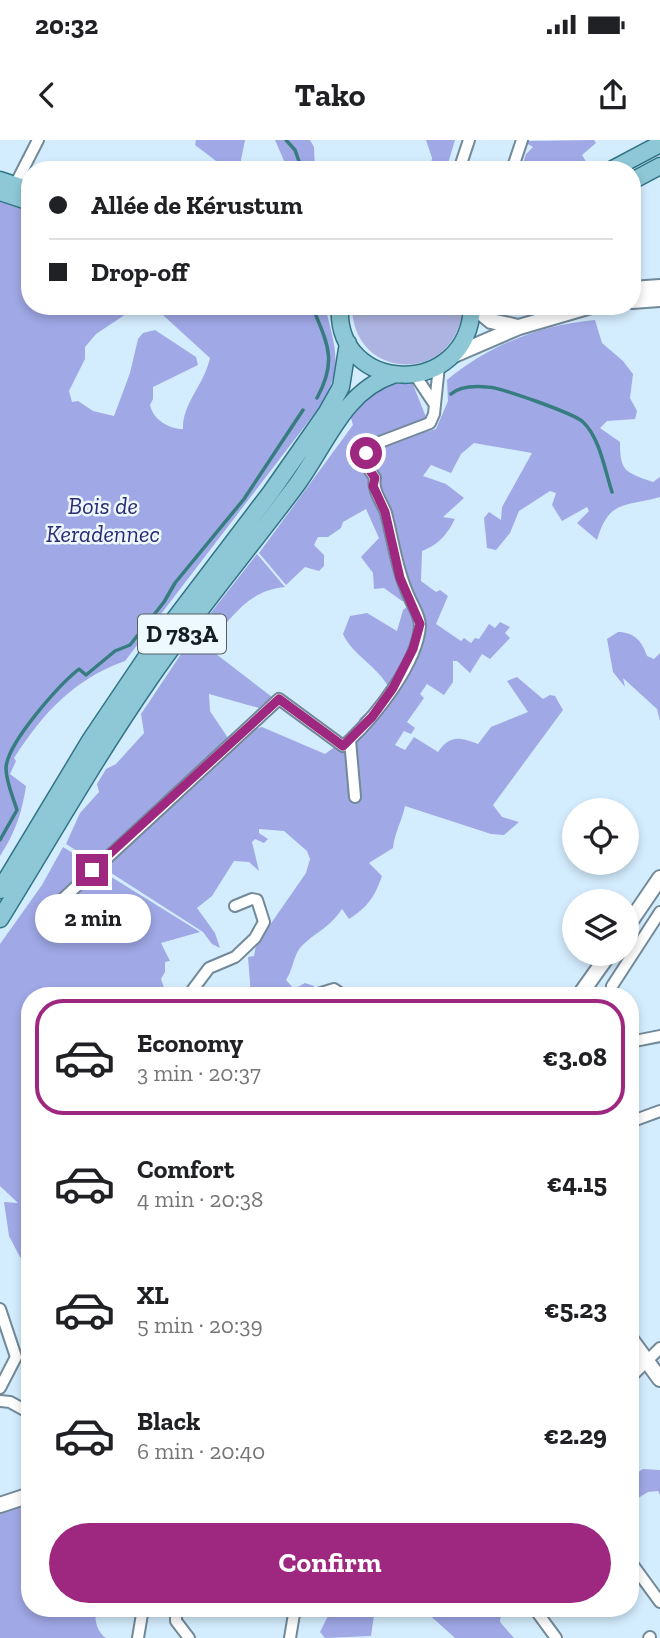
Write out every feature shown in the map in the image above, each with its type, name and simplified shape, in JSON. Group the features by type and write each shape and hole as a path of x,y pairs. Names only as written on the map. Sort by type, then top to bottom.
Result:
{"main road":[{"path":"628,161 660,144"},
{"path":"641,176 660,166"},
{"path":"340,315 340,323 348,343 367,364 393,375 415,375 439,366 454,355 468,331 471,315"},
{"name":"D 783A","path":"0,890 91,739 144,660 296,459 327,412 341,387 348,343"},
{"name":"D 783A","path":"0,919 89,772 171,649 298,483 354,398 371,383 393,375"}],"street":[{"path":"26,161 38,140"},
{"path":"462,161 469,140"},
{"path":"515,161 522,140"},
{"path":"11,187 21,170"},
{"path":"641,288 660,286"},
{"path":"641,300 660,299"},
{"path":"484,315 491,321 519,327"},
{"path":"454,355 519,327 558,315"},
{"path":"53,908 279,699 343,746 372,717 393,688 413,649 420,624 400,578 385,512 373,486 375,478 367,466 366,453 380,442 430,423 435,405 439,366"},
{"path":"415,375 435,405"},
{"path":"349,740 355,797"},
{"path":"639,909 660,878"},
{"path":"639,920 660,890"},
{"path":"195,987 209,968 240,953 263,926 264,917 257,900 235,906"},
{"path":"639,933 660,912"},
{"path":"587,987 606,966"},
{"path":"593,987 608,966"},
{"path":"612,966 612,986"},
{"path":"639,1040 660,1036"},
{"path":"639,1119 660,1111"},
{"path":"0,1310 16,1357 0,1388"},
{"path":"639,1370 660,1348"},
{"path":"639,1351 660,1379"},
{"path":"0,1401 10,1402 21,1408"},
{"path":"0,1505 21,1498"},
{"path":"639,1573 660,1602"},
{"path":"138,1638 142,1617"},
{"path":"176,1617 176,1621 189,1638"},
{"path":"290,1638 294,1617"},
{"path":"541,1617 556,1638"}],"shaded area":[{"path":"354,315 461,315 457,332 443,350 425,361 405,365 386,360 368,349 357,331"}],"green space":[{"path":"196,140 245,140 241,161 216,161 195,145"},
{"path":"275,140 310,140 314,147 315,161 284,161"},
{"path":"426,140 455,140 449,161 432,161"},
{"path":"594,140 596,143 582,155 586,161 524,161 533,147 526,143"},
{"name":"Bois de Keradennec","path":"0,202 21,209 21,315 124,315 96,334 85,347 85,359 69,391 72,402 78,401 93,411 114,416 130,373 138,339 143,333 155,330 196,357 198,365 153,387 150,405 154,415 167,425 183,429 186,411 210,358 163,315 327,315 334,345 335,368 321,405 125,661 90,677 61,699 36,726 14,758 16,761 10,774 26,786 17,823 0,856"},
{"path":"595,320 602,343 623,361 633,374 630,398 637,411 635,419 607,421 600,428 620,442 621,460 630,473 653,482 660,477 660,497 628,504 613,511 607,517 597,540 577,523 589,511 587,507 562,521 552,505 556,493 550,491 519,511 510,533 496,550 487,548 484,518 489,512 501,520 502,507 532,453 474,443 461,454 451,473 431,465 423,476 446,484 464,498 443,517 455,519 445,535 422,551 421,581 436,592 440,590 448,596 436,624 461,641 464,638 471,643 475,638 479,639 489,624 495,628 500,622 510,627 505,633 510,638 490,659 482,654 470,673 457,661 453,661 453,682 444,695 427,684 420,694 424,698 407,722 415,728 411,734 404,731 395,745 405,750 414,737 438,752 455,739 478,744 491,727 528,712 507,681 517,677 543,699 550,695 555,696 563,710 493,805 502,817 519,822 504,835 491,834 405,806 393,848 369,863 382,876 370,901 349,919 342,909 300,948 286,980 292,987 250,987 248,957 254,956 256,945 306,873 310,859 307,851 284,831 259,829 259,833 268,839 264,843 255,839 252,842 259,871 249,862 234,861 212,896 197,908 215,933 220,948 212,944 203,932 66,844 80,813 99,792 97,784 106,769 116,764 144,733 141,714 195,633 257,554 285,587 272,589 249,600 207,647 272,697 259,708 209,694 210,711 228,738 262,727 325,754 355,732 360,718 378,703 389,688 379,673 347,642 343,634 350,616 367,613 397,631 403,610 409,605 407,601 402,601 384,588 374,589 373,573 361,557 379,538 366,509 343,522 341,528 328,537 318,537 314,545 324,555 324,566 319,571 305,567 286,585 259,553 353,425 351,418 369,396 393,383 412,382 426,417 421,425 425,432 436,429 448,401 447,380 498,347 535,332"},
{"path":"618,632 637,638 647,656 654,659 660,653 660,721 657,709 623,678 625,687 613,672 607,639"},
{"path":"63,847 200,932 161,943 170,961 165,962 165,972 161,979 164,987 21,987 21,1258 9,1236 4,1202 18,1203 0,1186 0,944 42,885"},
{"path":"305,983 314,987 298,987"},
{"path":"643,1469 660,1470 660,1495 658,1491 648,1492 639,1498 639,1471"},
{"path":"21,1505 21,1617 95,1617 100,1632 106,1638 0,1638 0,1511"},
{"path":"328,1617 374,1617 371,1636 325,1638 320,1632"},
{"path":"432,1617 501,1617 500,1622 514,1638 455,1638"}],"waterway":[{"path":"286,140 295,150 299,161"},
{"path":"316,315 326,341 329,362 317,398"},
{"path":"451,394 468,387 495,388 577,418 594,437 612,492"},
{"path":"0,840 17,810 8,784 6,768 15,744 24,730 47,701 79,669 86,675 115,651 130,645 164,602 175,583 244,499 303,410"}],"route":[{"path":"92,870 279,699 343,746 362,729 393,688 413,649 420,624 400,578 385,512 373,486 375,478 367,466 366,453"}]}
